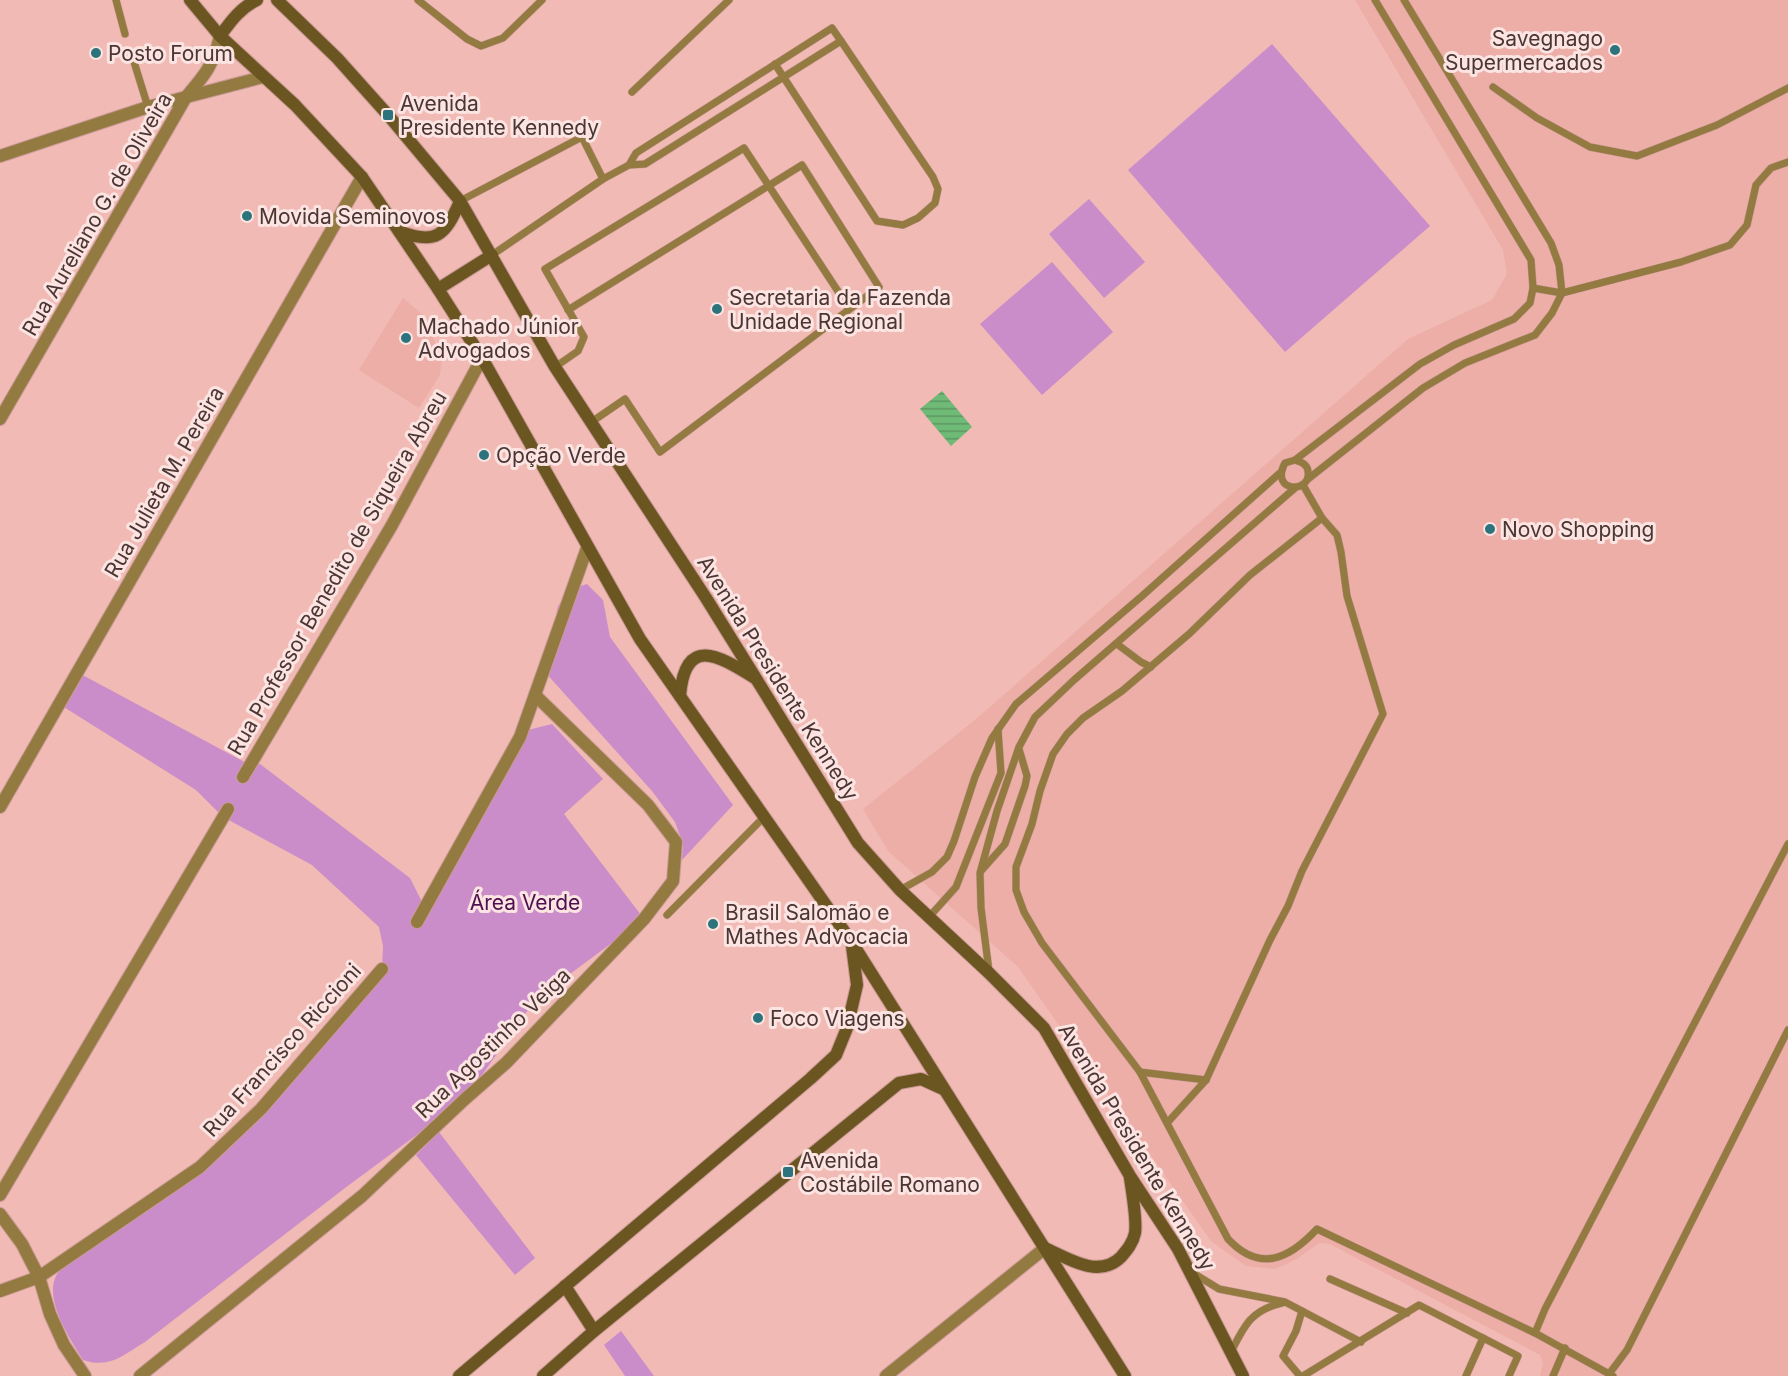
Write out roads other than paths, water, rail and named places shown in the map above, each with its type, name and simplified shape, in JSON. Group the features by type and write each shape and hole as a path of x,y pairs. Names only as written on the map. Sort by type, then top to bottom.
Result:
{"main road":[{"path":"190,0 220,36 332,143 362,177 399,231 482,358 640,639 851,941 1125,1376"},
{"path":"220,36 233,18 256,0"},
{"name":"Avenida Presidente Kennedy","path":"277,0 337,57 460,201 555,367 758,680 858,843 900,890 1044,1028 1130,1176 1190,1271 1242,1376"},
{"path":"399,231 422,239 435,236 447,227 460,201"},
{"path":"438,289 492,255"},
{"path":"680,696 681,680 694,658 701,655 724,659 758,680"},
{"path":"459,1376 836,1055 847,1028 857,985 851,941"},
{"path":"543,1376 594,1331 899,1083 921,1079 944,1090"},
{"path":"1045,1248 1094,1268 1106,1267 1115,1263 1129,1249 1135,1232 1130,1176"},
{"path":"565,1286 594,1331"}],"street":[{"path":"0,156 148,107 186,97 209,70 216,55 220,36"},
{"name":"Rua Aureliano G. de Oliveira","path":"0,419 186,97 263,76"},
{"name":"Rua Julieta M. Pereira","path":"0,807 362,177"},
{"name":"Rua Professor Benedito de Siqueira Abreu","path":"243,777 392,525 482,358"},
{"path":"417,922 520,737 587,548"},
{"name":"Rua Agostinho Veiga","path":"140,1376 362,1196 465,1099 507,1064 644,919 673,881 676,842 648,805 535,695"},
{"path":"0,1195 228,809"},
{"name":"Rua Francisco Riccioni","path":"0,1291 39,1277 200,1167 261,1109 382,969"},
{"path":"0,1214 22,1244 39,1277 54,1324 64,1345 85,1376"},
{"path":"886,1376 1045,1248"}],"lane":[{"path":"116,0 125,34"},
{"path":"418,0 467,39 481,46 503,38 542,0"},
{"path":"633,92 729,0"},
{"path":"900,890 932,872 947,857 975,777 992,738 1016,704 1143,596 1281,472 1285,463 1294,460 1420,364 1454,345 1514,320 1530,303 1533,288 1531,260 1375,0"},
{"path":"989,974 980,873 997,811 1019,747 1035,717 1074,680 1302,484 1423,388 1465,363 1535,335 1552,313 1562,293 1559,265 1551,243 1404,0"},
{"path":"629,165 636,153 775,64 832,28 933,177 938,189 935,203 918,218 903,225 878,222 775,64"},
{"path":"492,255 603,179 629,165 645,164 841,41"},
{"path":"134,62 148,107"},
{"path":"1493,87 1538,118 1590,147 1637,156 1717,125 1788,88"},
{"path":"460,201 582,137 603,179"},
{"path":"555,367 578,351 584,337 545,269 744,148 849,308"},
{"path":"1533,288 1562,293 1681,262 1730,245 1747,225 1756,185 1770,168 1788,162"},
{"path":"568,310 802,165 879,287 660,452 625,399 590,423"},
{"path":"1294,460 1303,462 1308,470 1302,484"},
{"path":"1281,472 1282,480 1287,486 1302,484"},
{"path":"1168,1122 1206,1080 1288,906 1302,871 1383,714 1347,596 1337,535 1322,518 1302,484"},
{"path":"1322,518 1250,575 1151,667 1083,718 1067,734 1053,754 1040,790 1032,824 1018,860 1015,878 1016,890 1024,912 1042,943 1140,1072 1228,1239 1239,1250 1254,1258 1273,1260 1292,1252 1317,1230 1535,1333 1611,1375 1626,1350 1788,1030"},
{"path":"1117,644 1151,667"},
{"path":"929,917 956,887 1001,773 998,729"},
{"path":"980,873 1005,844 1025,786 1027,776 1019,747"},
{"path":"667,915 764,817"},
{"path":"1535,1333 1545,1309 1788,844"},
{"path":"1140,1072 1206,1080"},
{"path":"1190,1271 1219,1289 1285,1302 1360,1342"},
{"path":"1330,1279 1407,1312"},
{"path":"1232,1352 1246,1323 1266,1306 1285,1302"},
{"path":"1302,1311 1296,1331 1283,1356 1301,1376 1419,1305 1518,1356 1509,1376"},
{"path":"1466,1376 1483,1338"},
{"path":"1553,1376 1565,1348"}],"place":[{"name":"Savegnago Supermercados","path":"1615,50"},
{"name":"Posto Forum","path":"96,53"},
{"name":"Avenida Presidente Kennedy","path":"388,115"},
{"name":"Movida Seminovos","path":"247,216"},
{"name":"Secretaria da Fazenda Unidade Regional","path":"717,309"},
{"name":"Machado Júnior Advogados","path":"406,338"},
{"name":"Opção Verde","path":"484,455"},
{"name":"Novo Shopping","path":"1490,529"},
{"name":"Brasil Salomão e Mathes Advocacia","path":"713,924"},
{"name":"Foco Viagens","path":"758,1018"},
{"name":"Avenida Costábile Romano","path":"788,1172"}],"park label":[{"name":"Área Verde","path":"525,902"}]}
